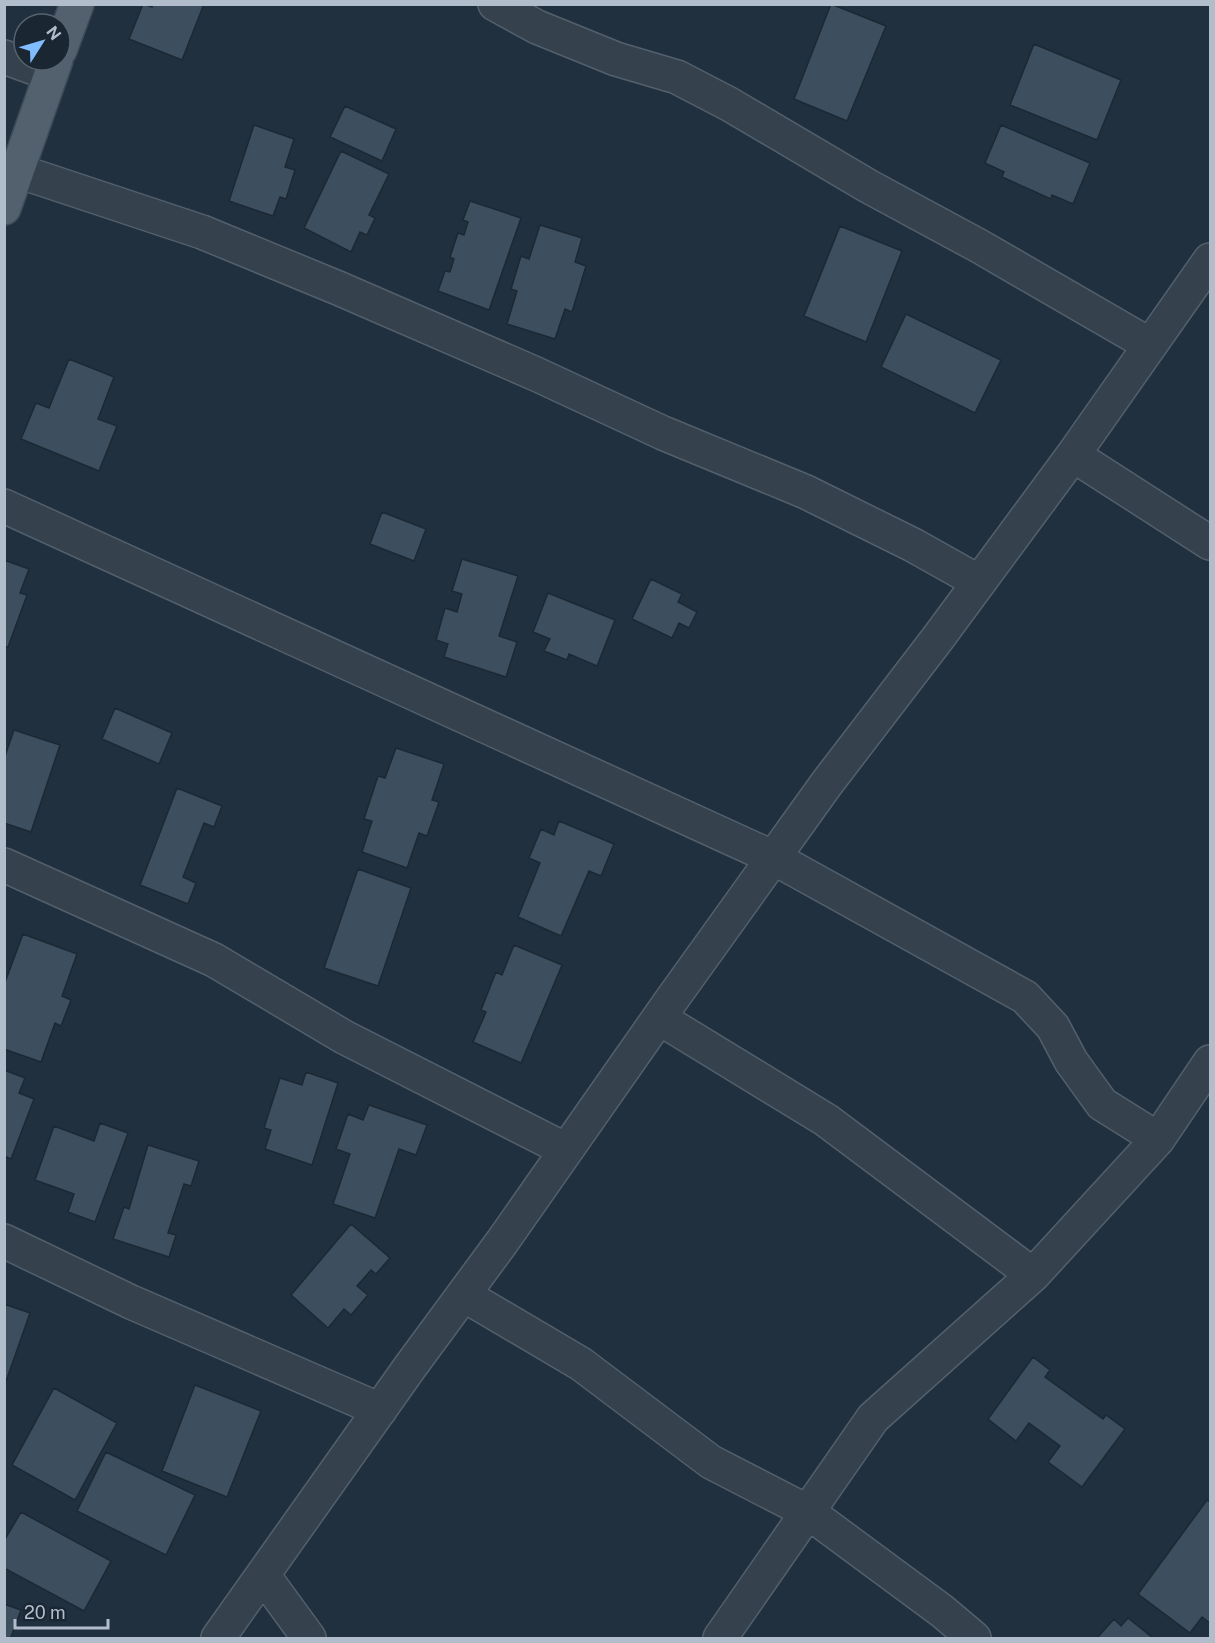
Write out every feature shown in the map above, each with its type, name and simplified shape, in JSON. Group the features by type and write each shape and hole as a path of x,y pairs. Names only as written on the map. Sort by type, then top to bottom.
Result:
{"main road":[{"path":"4,208 52,72"}],"street":[{"path":"495,4 537,27 606,55 677,77 729,104 868,186 989,251 1150,345"},
{"path":"18,171 202,232 338,288 536,374 663,433 806,492 913,545 979,582"},
{"path":"218,1638 464,1296 827,783 1073,455 1210,260"},
{"path":"1073,455 1210,543"},
{"path":"4,506 774,858 1025,998 1053,1027 1071,1061 1102,1104 1158,1139"},
{"path":"4,865 214,960 344,1037 566,1150"},
{"path":"659,1018 826,1120 1033,1275"},
{"path":"720,1638 873,1418 1033,1275 1158,1139 1210,1062"},
{"path":"4,1241 131,1302 380,1410"},
{"path":"464,1296 581,1364 711,1462 808,1512 942,1611 974,1638"},
{"path":"263,1575 309,1638"}],"building":[{"path":"143,4 152,7 153,4 204,4 182,60 129,39"},
{"path":"831,4 886,26 847,121 794,99"},
{"path":"1034,44 1121,80 1097,140 1010,105"},
{"path":"345,106 396,129 382,161 330,137"},
{"path":"254,125 294,139 285,167 295,170 286,199 280,197 273,216 229,201"},
{"path":"1001,125 1090,163 1073,204 1052,195 1051,199 1002,177 1004,172 985,163"},
{"path":"341,151 389,174 369,215 375,218 367,235 360,232 351,252 304,228"},
{"path":"470,201 521,218 489,310 438,291 445,271 450,272 454,259 450,257 458,233 464,235 468,222 463,220"},
{"path":"540,225 582,238 575,262 586,266 572,312 565,309 555,339 507,324 517,291 511,289 521,256 529,259"},
{"path":"840,226 902,251 866,342 804,316"},
{"path":"906,314 1001,360 975,413 881,367"},
{"path":"69,359 114,377 98,419 117,426 99,471 21,439 36,403 49,408"},
{"path":"382,512 426,529 414,561 370,544"},
{"path":"462,559 518,576 499,636 517,642 506,677 444,657 448,644 436,640 445,608 457,612 462,594 452,591"},
{"path":"4,560 29,569 20,593 27,595 8,647 4,646"},
{"path":"651,579 682,594 678,602 697,612 689,628 679,623 672,638 632,619"},
{"path":"548,593 615,620 597,666 569,654 567,660 544,651 550,639 533,632"},
{"path":"115,708 172,733 159,764 102,739"},
{"path":"14,730 60,745 31,832 4,823 4,759"},
{"path":"396,748 444,764 432,800 439,802 427,836 419,833 407,868 362,852 372,821 364,819 378,776 385,778"},
{"path":"177,788 222,806 214,827 204,823 183,877 196,883 188,904 140,885"},
{"path":"559,821 614,844 601,876 589,871 561,936 518,917 540,863 529,858 541,829 554,835"},
{"path":"358,869 411,888 378,986 324,968"},
{"path":"23,934 77,954 62,996 71,1000 61,1026 55,1023 41,1062 4,1049 4,985"},
{"path":"514,945 562,965 521,1063 473,1042 486,1012 481,1010 496,972 502,975"},
{"path":"4,1070 25,1078 19,1093 34,1099 11,1159 4,1156"},
{"path":"306,1072 338,1083 312,1165 265,1149 271,1130 264,1128 280,1078 302,1085"},
{"path":"369,1105 427,1125 416,1155 399,1149 375,1218 333,1204 350,1154 336,1149 348,1114 363,1120"},
{"path":"100,1123 128,1133 95,1222 68,1212 74,1194 35,1180 54,1126 94,1141"},
{"path":"148,1145 199,1161 191,1186 184,1184 168,1233 176,1235 169,1257 113,1239 124,1207 129,1209"},
{"path":"351,1224 390,1258 376,1274 371,1270 357,1286 368,1295 351,1315 344,1309 328,1328 291,1295"},
{"path":"4,1304 30,1313 4,1387"},
{"path":"1033,1357 1050,1370 1045,1377 1103,1419 1106,1415 1125,1429 1082,1487 1048,1462 1060,1446 1029,1423 1016,1441 988,1419"},
{"path":"195,1385 261,1411 227,1497 162,1471"},
{"path":"54,1388 117,1423 75,1500 12,1465"},
{"path":"106,1452 195,1495 166,1555 77,1511"},
{"path":"1207,1500 1210,1502 1210,1623 1202,1617 1190,1633 1138,1594"},
{"path":"21,1512 111,1561 84,1611 4,1568 4,1541"},
{"path":"4,1604 21,1610 11,1637 16,1638 4,1638"},
{"path":"1128,1618 1153,1638 1097,1638 1114,1619 1121,1626"}]}
